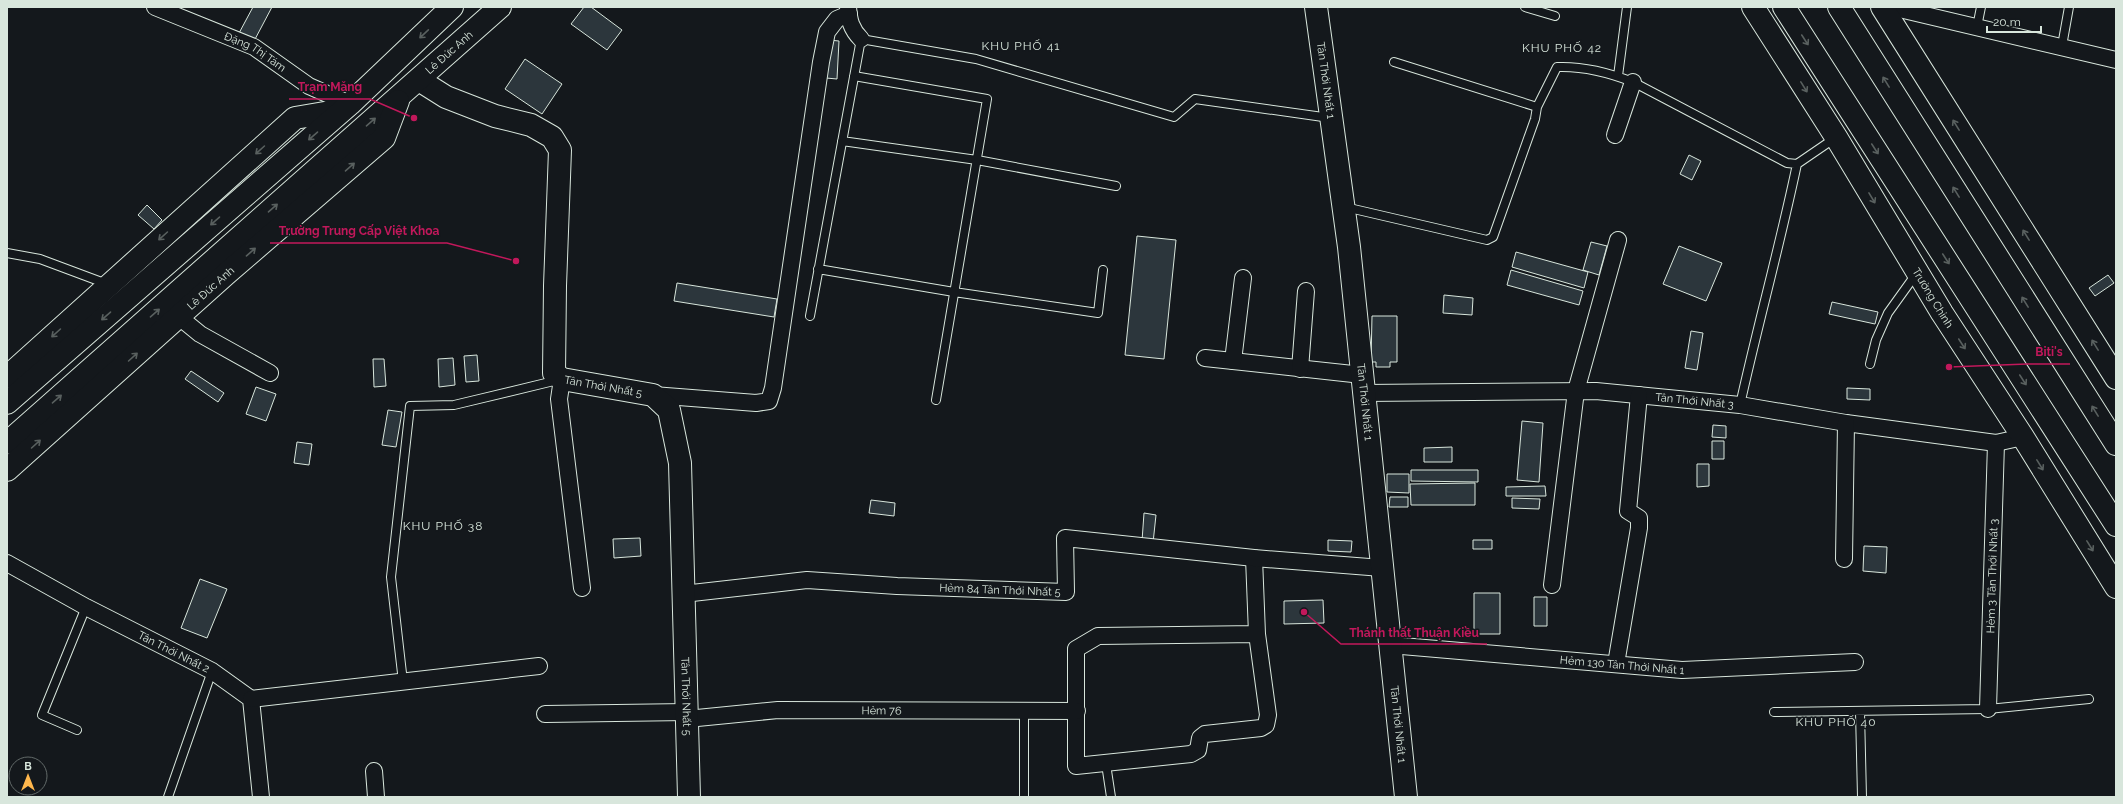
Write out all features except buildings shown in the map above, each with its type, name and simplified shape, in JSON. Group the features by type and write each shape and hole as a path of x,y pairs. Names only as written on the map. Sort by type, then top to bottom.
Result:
{"main road":[{"path":"7,403 346,107 452,7"},
{"name":"Lê Đức Anh","path":"7,443 399,98 500,7"},
{"name":"Tân Thới Nhất 1","path":"1316,7 1343,206 1406,797"},
{"name":"Trường Chinh","path":"1753,7 1836,137 1917,272 2023,437 2116,587"},
{"path":"1784,7 2116,525"},
{"path":"1839,7 2116,444"},
{"path":"1882,7 2115,374"},
{"name":"Tân Thới Nhất 5","path":"419,80 446,97 495,116 531,125 552,137 560,150 555,286 554,373 562,379 653,395 668,410 680,463 689,797"},
{"name":"Lê Đức Anh","path":"7,470 178,316 384,138 399,98"},
{"path":"7,376 295,118 346,107"}],"street":[{"name":"Đặng Thị Tám","path":"156,7 254,47 309,86 346,107"},
{"path":"1891,7 2062,46 2116,60"},
{"path":"653,395 756,403 769,401 773,388 787,301 821,62 827,32 836,19 848,11 854,32 861,39"},
{"path":"1615,135 1633,82"},
{"path":"1552,585 1576,391 1618,240"},
{"path":"1232,361 1243,278"},
{"path":"1300,369 1306,291"},
{"path":"178,316 200,334 270,373"},
{"name":"Tân Thới Nhất 3","path":"1205,358 1300,369 1363,384 1596,391 1740,405 1846,423 1996,443 2023,437"},
{"path":"562,379 559,399 582,588"},
{"path":"1616,664 1640,518 1628,511 1640,395"},
{"path":"1844,559 1846,423"},
{"name":"Hẻm 3 Tân Thới Nhất 3","path":"1988,709 1996,443"},
{"name":"Hẻm 84 Tân Thới Nhất 5","path":"683,594 807,580 897,586 1066,592 1065,538 1254,558 1382,568"},
{"path":"1254,558 1257,634 1268,716 1266,724 1261,728 1205,734 1200,738 1198,750 1191,754 1076,766 1076,648 1098,636 1257,634"},
{"name":"Tân Thới Nhất 2","path":"7,563 86,607 212,671 251,699"},
{"name":"Hẻm 130 Tân Thới Nhất 1","path":"1390,645 1682,670 1855,662"},
{"path":"261,797 251,699 539,666"},
{"name":"Hẻm 76","path":"545,714 687,715 778,710 1077,711"},
{"path":"374,771 376,797"}],"lane":[{"path":"1524,7 1555,16"},
{"path":"1618,76 1627,7"},
{"path":"1977,27 1981,7"},
{"path":"2062,46 2069,7"},
{"path":"810,316 861,39 976,59 1174,117 1195,99 1330,118"},
{"path":"1394,62 1537,106"},
{"path":"1343,206 1488,240 1493,237 1535,119 1537,106 1557,67 1566,67 1618,76 1633,82 1787,163 1797,164 1836,137"},
{"path":"854,76 987,99 936,400"},
{"path":"842,141 977,160 1116,186"},
{"path":"1740,405 1754,339 1785,224 1797,164"},
{"path":"7,253 40,259 109,285"},
{"path":"818,269 954,292 1098,312 1103,270"},
{"path":"1870,364 1876,340 1888,313 1917,272"},
{"path":"404,682 391,577 410,406 454,405 562,379"},
{"path":"77,730 42,715 86,607"},
{"path":"168,797 212,671"},
{"path":"1774,712 1860,712 1988,709 2089,699"},
{"path":"1024,711 1024,797"},
{"path":"1860,712 1862,797"},
{"path":"1106,764 1111,797"}],"place":[{"name":"Trạm Măng","path":"414,118"},
{"name":"Trường Trung Cấp Việt Khoa","path":"516,261"},
{"name":"Biti's","path":"1949,367"},
{"name":"Thánh thất Thuận Kiều","path":"1304,612"}],"district":[{"name":"KHU PHỐ 41","path":"1021,46"},
{"name":"KHU PHỐ 42","path":"1562,48"},
{"name":"KHU PHỐ 38","path":"443,526"},
{"name":"KHU PHỐ 40","path":"1836,722"}]}
